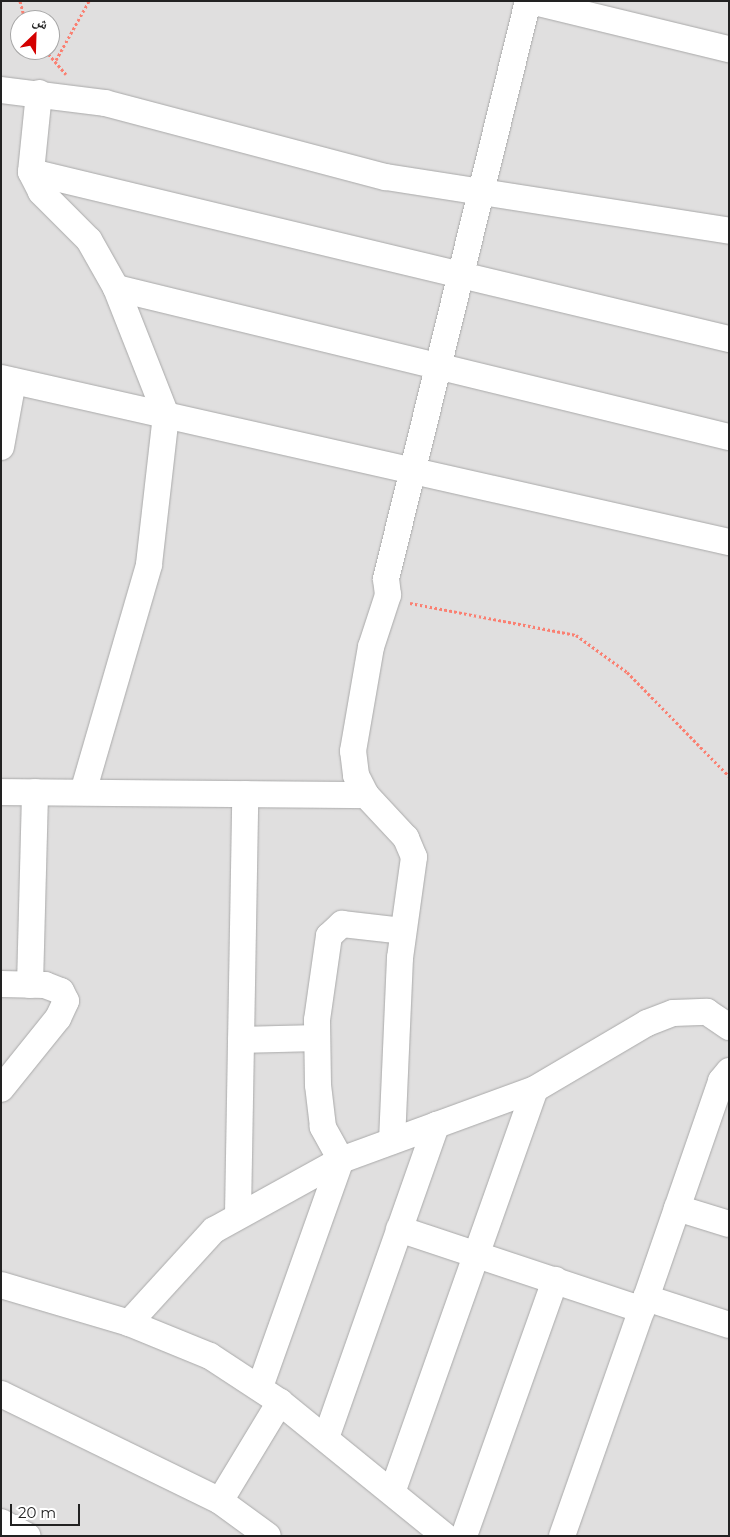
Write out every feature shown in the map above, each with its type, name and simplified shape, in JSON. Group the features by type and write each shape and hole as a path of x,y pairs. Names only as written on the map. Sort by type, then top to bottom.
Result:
{"street":[{"path":"392,1141 403,931 414,857 411,847 366,795 356,775 353,751 371,646 388,595 386,579 440,369 480,191 529,1 729,49"},
{"path":"1,90 39,93 146,113 386,177 729,231"},
{"path":"39,93 30,172 42,192 88,240 116,288 166,415 149,565 83,792"},
{"path":"30,172 462,272 729,339"},
{"path":"116,288 440,369 729,437"},
{"path":"1,447 7,379 729,542"},
{"path":"1,792 366,795"},
{"path":"30,985 35,792"},
{"path":"238,1214 245,794"},
{"path":"220,1501 270,1394 341,1160 323,1127 316,1038 332,928 342,924 403,931"},
{"path":"1,984 30,985 61,990 66,1001 58,1018 1,1089"},
{"path":"129,1323 171,1273 214,1230 238,1214 341,1160 535,1090 647,1023 673,1014 707,1012 729,1027"},
{"path":"241,1040 316,1038"},
{"path":"562,1536 721,1081 729,1071"},
{"path":"393,1490 475,1253 535,1090"},
{"path":"326,1438 436,1125"},
{"path":"677,1208 729,1224"},
{"path":"399,1229 555,1280 729,1325"},
{"path":"464,1536 555,1280"},
{"path":"1,1284 129,1323 210,1356 270,1394 393,1490 445,1536"},
{"path":"1,1394 220,1501 268,1536"},
{"path":"1,1522 27,1536"}],"path":[{"path":"60,53 89,1"},
{"path":"388,595 418,605 576,635 627,672 729,776"}],"shaded area":[{"path":"1,1 729,1 729,1536 1,1536"}]}
